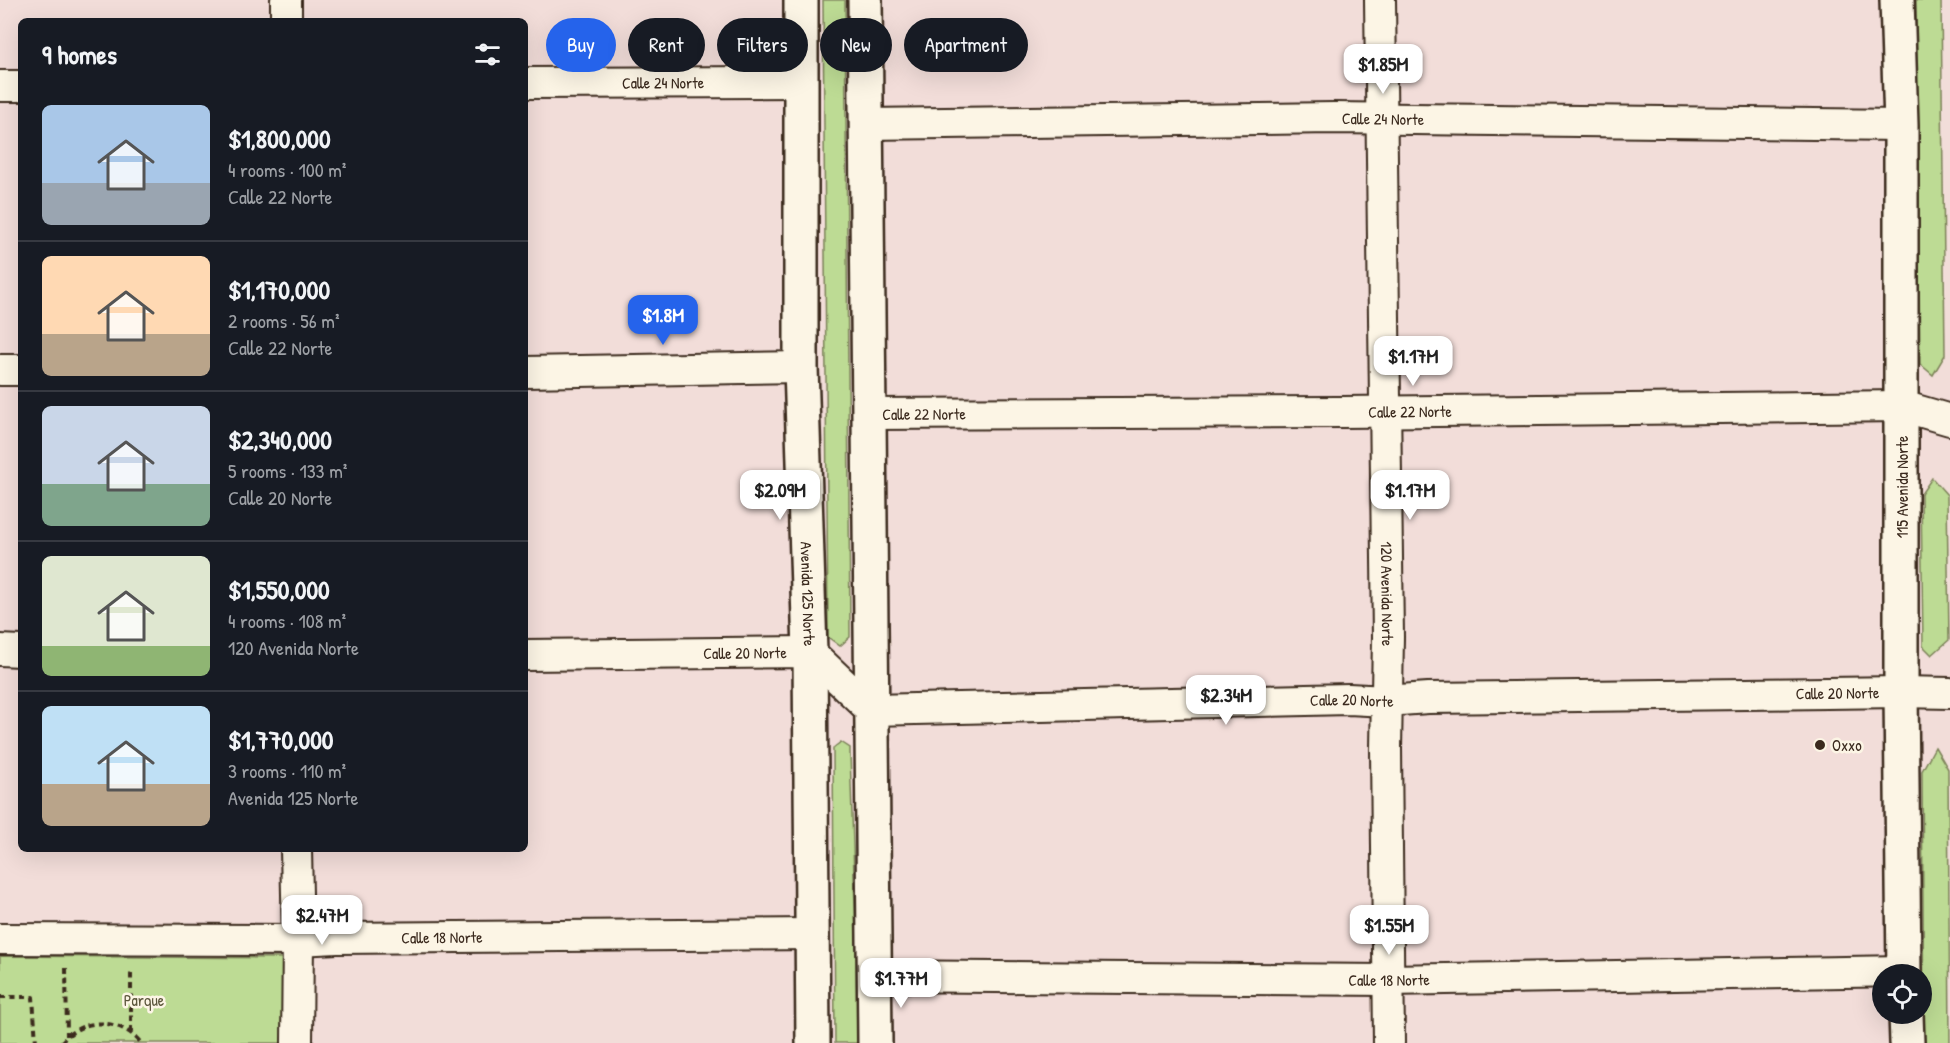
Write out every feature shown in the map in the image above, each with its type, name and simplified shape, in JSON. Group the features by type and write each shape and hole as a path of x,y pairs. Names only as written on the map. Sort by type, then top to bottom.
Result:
{"main road":[{"name":"Avenida 125 Norte","path":"801,0 801,368 810,652 813,1043"},
{"path":"865,0 875,1043"},
{"name":"115 Avenida Norte","path":"1897,0 1901,125 1901,692 1904,964"},
{"path":"1906,1024 1907,1043"}],"street":[{"path":"286,0 286,18"},
{"name":"120 Avenida Norte","path":"1380,0 1388,637 1386,701 1389,1043"},
{"name":"Calle 24 Norte","path":"528,83 800,82"},
{"path":"0,86 18,86"},
{"name":"Calle 24 Norte","path":"865,124 1334,118 1901,125"},
{"path":"528,372 801,368"},
{"path":"0,370 18,370"},
{"name":"Calle 22 Norte","path":"868,414 1902,406 1950,420"},
{"path":"0,650 18,651"},
{"name":"Calle 20 Norte","path":"528,654 810,652 872,710 1349,699 1386,701 1428,698 1950,693"},
{"path":"296,852 297,1043"},
{"name":"Calle 18 Norte","path":"0,939 298,940 361,937 813,934"},
{"name":"Calle 18 Norte","path":"875,976 1388,980 1872,973"}],"path":[{"path":"65,939 68,1036"},
{"path":"130,940 130,1032"},
{"path":"0,997 33,997 36,1043"},
{"path":"61,1043 75,1030 101,1023 114,1024 130,1032 141,1043"}],"green space":[{"path":"823,0 845,0 845,18 823,18"},
{"path":"1916,0 1941,0 1945,355 1933,375 1920,364"},
{"path":"824,72 846,72 850,637 840,646 828,637"},
{"path":"1932,478 1947,495 1949,640 1932,655 1923,646 1921,494"},
{"path":"841,742 850,748 857,1043 835,1043 833,748"},
{"path":"1935,747 1948,769 1950,1043 1924,1043 1924,1024 1932,1024 1932,964 1923,964 1922,771"},
{"name":"Parque","path":"0,956 288,958 287,1043 0,1043"}],"place":[{"name":"Oxxo","path":"1820,745"}]}
